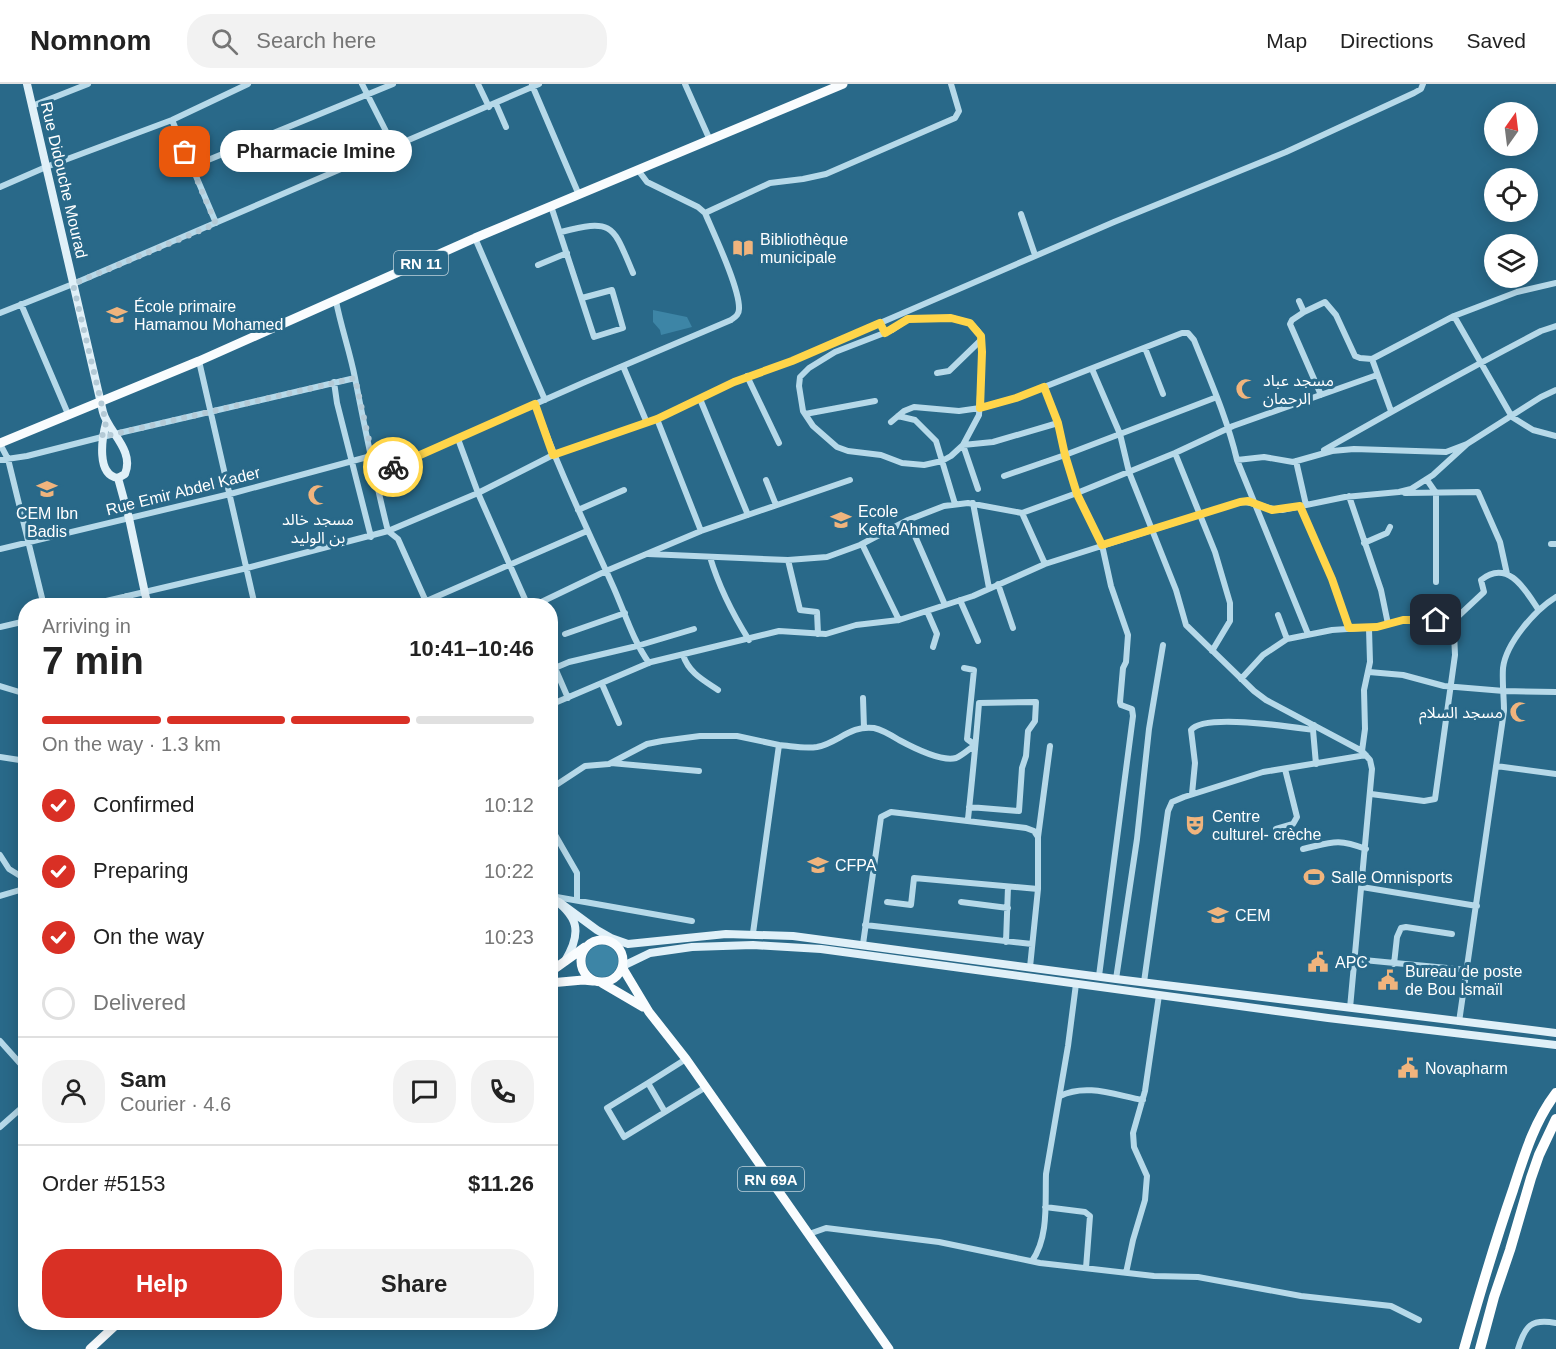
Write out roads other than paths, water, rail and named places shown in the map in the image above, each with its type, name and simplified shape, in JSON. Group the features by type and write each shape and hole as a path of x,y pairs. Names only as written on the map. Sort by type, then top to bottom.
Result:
{"highway":[{"path":"1464,1349 1503,1217 1526,1150 1549,1102 1556,1093"},
{"path":"1480,1349 1531,1178 1556,1119"}],"main road":[{"name":"Rue Didouche Mourad","path":"27,84 106,423"},
{"name":"RN 11","path":"0,443 200,361 475,238 709,138 843,84"},
{"path":"106,423 117,434 127,464 125,474 118,478 110,476 106,471 102,437 106,423"},
{"path":"118,478 146,598"},
{"path":"558,982 613,980 623,966 619,949 559,902"},
{"path":"559,902 572,915 575,924 574,938 564,962"},
{"path":"597,930 628,944"},
{"path":"558,966 598,941 628,944 753,933 863,944 1116,979 1556,1033"},
{"path":"574,938 580,954 582,969 590,979 599,982"},
{"path":"623,966 646,954 671,949 727,945 821,949 1158,995 1556,1045"},
{"name":"RN 69A","path":"623,966 649,1012 706,1087 889,1349"},
{"name":"RN 69A","path":"599,982 636,1002 649,1012"},
{"path":"90,1349 110,1330"}],"street":[{"path":"32,106 88,84"},
{"path":"0,187 46,167 172,120 248,84"},
{"path":"362,84 394,147"},
{"path":"191,168 393,84"},
{"path":"478,84 489,107"},
{"path":"685,84 709,138"},
{"path":"705,213 770,183 826,174 955,118 960,111 951,84"},
{"path":"118,598 247,568 388,531 478,493 553,455 657,419 747,376 792,361 1035,255 1286,152 1414,93 1423,84"},
{"path":"0,313 216,224 496,104 534,85 579,195"},
{"path":"496,104 506,127"},
{"path":"172,120 216,224"},
{"path":"374,475 731,320 738,314 735,287 705,213 698,207 647,182 638,170"},
{"path":"551,206 594,337 622,328 612,290 582,298"},
{"path":"1021,214 1035,255"},
{"path":"561,232 588,225 610,228 618,239 633,273"},
{"path":"475,238 545,400"},
{"path":"538,265 567,253"},
{"path":"1321,395 1290,324 1304,312 1325,302 1336,315 1355,356 1372,359 1454,316 1517,292 1556,283"},
{"path":"336,301 388,531 398,539 424,598"},
{"path":"1299,301 1304,312"},
{"path":"21,304 68,414"},
{"path":"1454,316 1512,417 1533,430 1556,436"},
{"path":"951,318 970,323 977,330 981,340 979,415 972,432 963,445 942,461 924,465 902,463 881,455 848,452 837,447 825,437 813,426 805,414 799,386 801,376 809,368 835,352 885,333 908,319 951,318"},
{"path":"880,323 885,333"},
{"path":"1318,454 1480,363 1540,331 1556,326"},
{"path":"891,422 904,411 914,407 959,411 1016,398 1182,333 1188,333 1194,340 1217,397 1230,430 1237,460 1255,503 1261,509 1308,634"},
{"path":"937,373 949,371 981,340"},
{"path":"1145,348 1163,394"},
{"path":"1372,359 1391,411"},
{"path":"200,361 253,598"},
{"path":"623,366 647,423"},
{"path":"1092,369 1120,434 1129,472 1176,590 1186,625 1266,700 1364,753 1370,760 1371,794 1350,1008"},
{"path":"648,554 788,560 827,557 862,544 908,520 944,506 973,504 1022,513 1077,494 1230,430 1233,426 1377,375"},
{"path":"747,376 779,443"},
{"path":"0,460 27,456 355,378"},
{"path":"334,382 351,462 371,537"},
{"path":"1044,387 1058,423 1077,494 1102,545 1111,586 1128,635 1120,702 1124,707 1132,710 1133,716 1099,976"},
{"path":"1394,493 1411,489 1426,480 1467,444 1556,390"},
{"path":"1005,476 1217,397"},
{"path":"700,399 748,515"},
{"path":"805,414 875,401"},
{"path":"535,404 553,455 625,613 637,646 649,663"},
{"path":"898,416 915,420 936,441 955,504"},
{"path":"657,419 701,531"},
{"path":"963,445 993,442 1058,423"},
{"path":"458,439 478,493 524,598"},
{"path":"0,443 8,459 42,598"},
{"path":"1237,460 1254,457 1285,462 1354,449 1439,452 1467,444"},
{"path":"963,445 978,489"},
{"path":"1175,453 1224,579 1230,603 1230,621 1212,651"},
{"name":"Rue Emir Abdel Kader","path":"0,549 230,494 371,456"},
{"path":"1296,460 1303,505 1349,628"},
{"path":"766,480 776,505"},
{"path":"550,598 606,571 701,531 850,480"},
{"path":"1426,480 1436,493 1436,582"},
{"path":"578,510 624,490"},
{"path":"1261,509 1282,510 1349,496 1478,492 1500,542 1508,574 1523,585 1538,609"},
{"path":"1349,496 1381,590 1388,624"},
{"path":"558,702 649,663 786,630 826,634 856,625 899,620 960,600 1045,564 1102,545 1240,502 1255,503"},
{"path":"973,504 989,588"},
{"path":"1022,513 1045,564"},
{"path":"908,520 945,605"},
{"path":"1364,543 1388,533 1390,527"},
{"path":"440,598 587,531"},
{"path":"862,544 899,620"},
{"path":"710,557 732,614 749,640"},
{"path":"788,560 801,610 817,612 818,634"},
{"path":"1241,679 1263,656 1287,639 1349,628 1369,629 1403,620 1449,622 1455,620 1484,592 1482,578 1508,574"},
{"path":"998,584 1013,628"},
{"path":"1459,1022 1504,711 1503,667 1508,651 1538,609 1556,597"},
{"path":"960,600 978,642"},
{"path":"927,611 937,634 933,647"},
{"path":"565,634 625,613"},
{"path":"1278,615 1287,639"},
{"path":"1371,794 1424,801 1435,799 1455,655 1454,633 1449,622"},
{"path":"0,627 18,623"},
{"path":"558,667 694,629"},
{"path":"1364,753 1364,690 1369,672 1369,629"},
{"path":"1116,979 1137,839 1149,729 1163,645"},
{"path":"683,655 692,673 718,690"},
{"path":"964,668 974,670 968,740 975,745"},
{"path":"1369,672 1402,675 1451,687 1556,692"},
{"path":"558,679 568,698"},
{"path":"602,684 619,723"},
{"path":"0,686 18,692"},
{"path":"863,698 864,728"},
{"path":"968,819 969,807 975,745 980,704 1036,702 1035,721 1029,731 1022,768 1020,810 969,807"},
{"path":"1192,794 1195,763 1191,730 1195,726 1213,723 1256,722 1314,727"},
{"path":"1314,727 1316,764"},
{"path":"611,763 647,744 700,736 737,736 779,745 817,747 853,729 864,728 884,731 906,744 942,758 953,759 963,755 975,745"},
{"path":"753,933 779,745"},
{"path":"1030,966 1038,889 1038,837 1050,746"},
{"path":"1144,982 1168,810 1172,802 1263,772 1316,764 1364,753"},
{"path":"0,757 18,760"},
{"path":"558,784 585,766 611,763 699,771"},
{"path":"1496,766 1556,774"},
{"path":"1276,829 1293,824 1297,818 1285,769"},
{"path":"863,944 881,817 891,812 968,819 1030,829 1038,837"},
{"path":"558,839 578,873 577,900"},
{"path":"1304,849 1338,841 1366,849"},
{"path":"0,855 9,869 18,875"},
{"path":"887,902 911,905 914,878 1038,889"},
{"path":"1006,942 1008,887"},
{"path":"1362,887 1477,906"},
{"path":"0,896 18,891"},
{"path":"558,897 692,921"},
{"path":"961,902 1008,908"},
{"path":"865,926 1032,944"},
{"path":"1394,964 1397,937 1401,928 1452,934"},
{"path":"1353,959 1468,970"},
{"path":"1032,1261 1041,1244 1046,1174 1076,984"},
{"path":"1126,1273 1132,1240 1145,1200 1147,1176 1134,1147 1133,1133 1143,1100 1158,995"},
{"path":"0,1041 18,1061"},
{"path":"686,1059 606,1108 624,1137 706,1087"},
{"path":"648,1083 665,1112"},
{"path":"1060,1096 1073,1090 1088,1089 1143,1100"},
{"path":"0,1127 18,1114"},
{"path":"1045,1207 1084,1212 1090,1216 1086,1268"},
{"path":"809,1234 825,1228 939,1242 1032,1261 1126,1273 1198,1277 1301,1296 1391,1306 1419,1320"},
{"path":"1518,1349 1524,1331 1530,1325 1541,1321 1556,1323"}],"place":[{"name":"Pharmacie Imine","path":"185,152"},
{"name":"Bibliothèque municipale","path":"743,248"},
{"name":"École primaire Hamamou Mohamed","path":"117,315"},
{"name":"مسجد عباد الرحمان","path":"1246,389"},
{"name":"CEM Ibn Badis","path":"47,489"},
{"name":"مسجد خالد بن الوليد","path":"318,495"},
{"name":"Ecole Kefta Ahmed","path":"841,520"},
{"name":"مسجد السلام","path":"1520,712"},
{"name":"Centre culturel- crèche","path":"1195,825"},
{"name":"CFPA","path":"818,865"},
{"name":"Salle Omnisports","path":"1314,877"},
{"name":"CEM","path":"1218,915"},
{"name":"APC","path":"1318,962"},
{"name":"Bureau de poste de Bou Ismaïl","path":"1388,980"},
{"name":"Novapharm","path":"1408,1068"}]}
